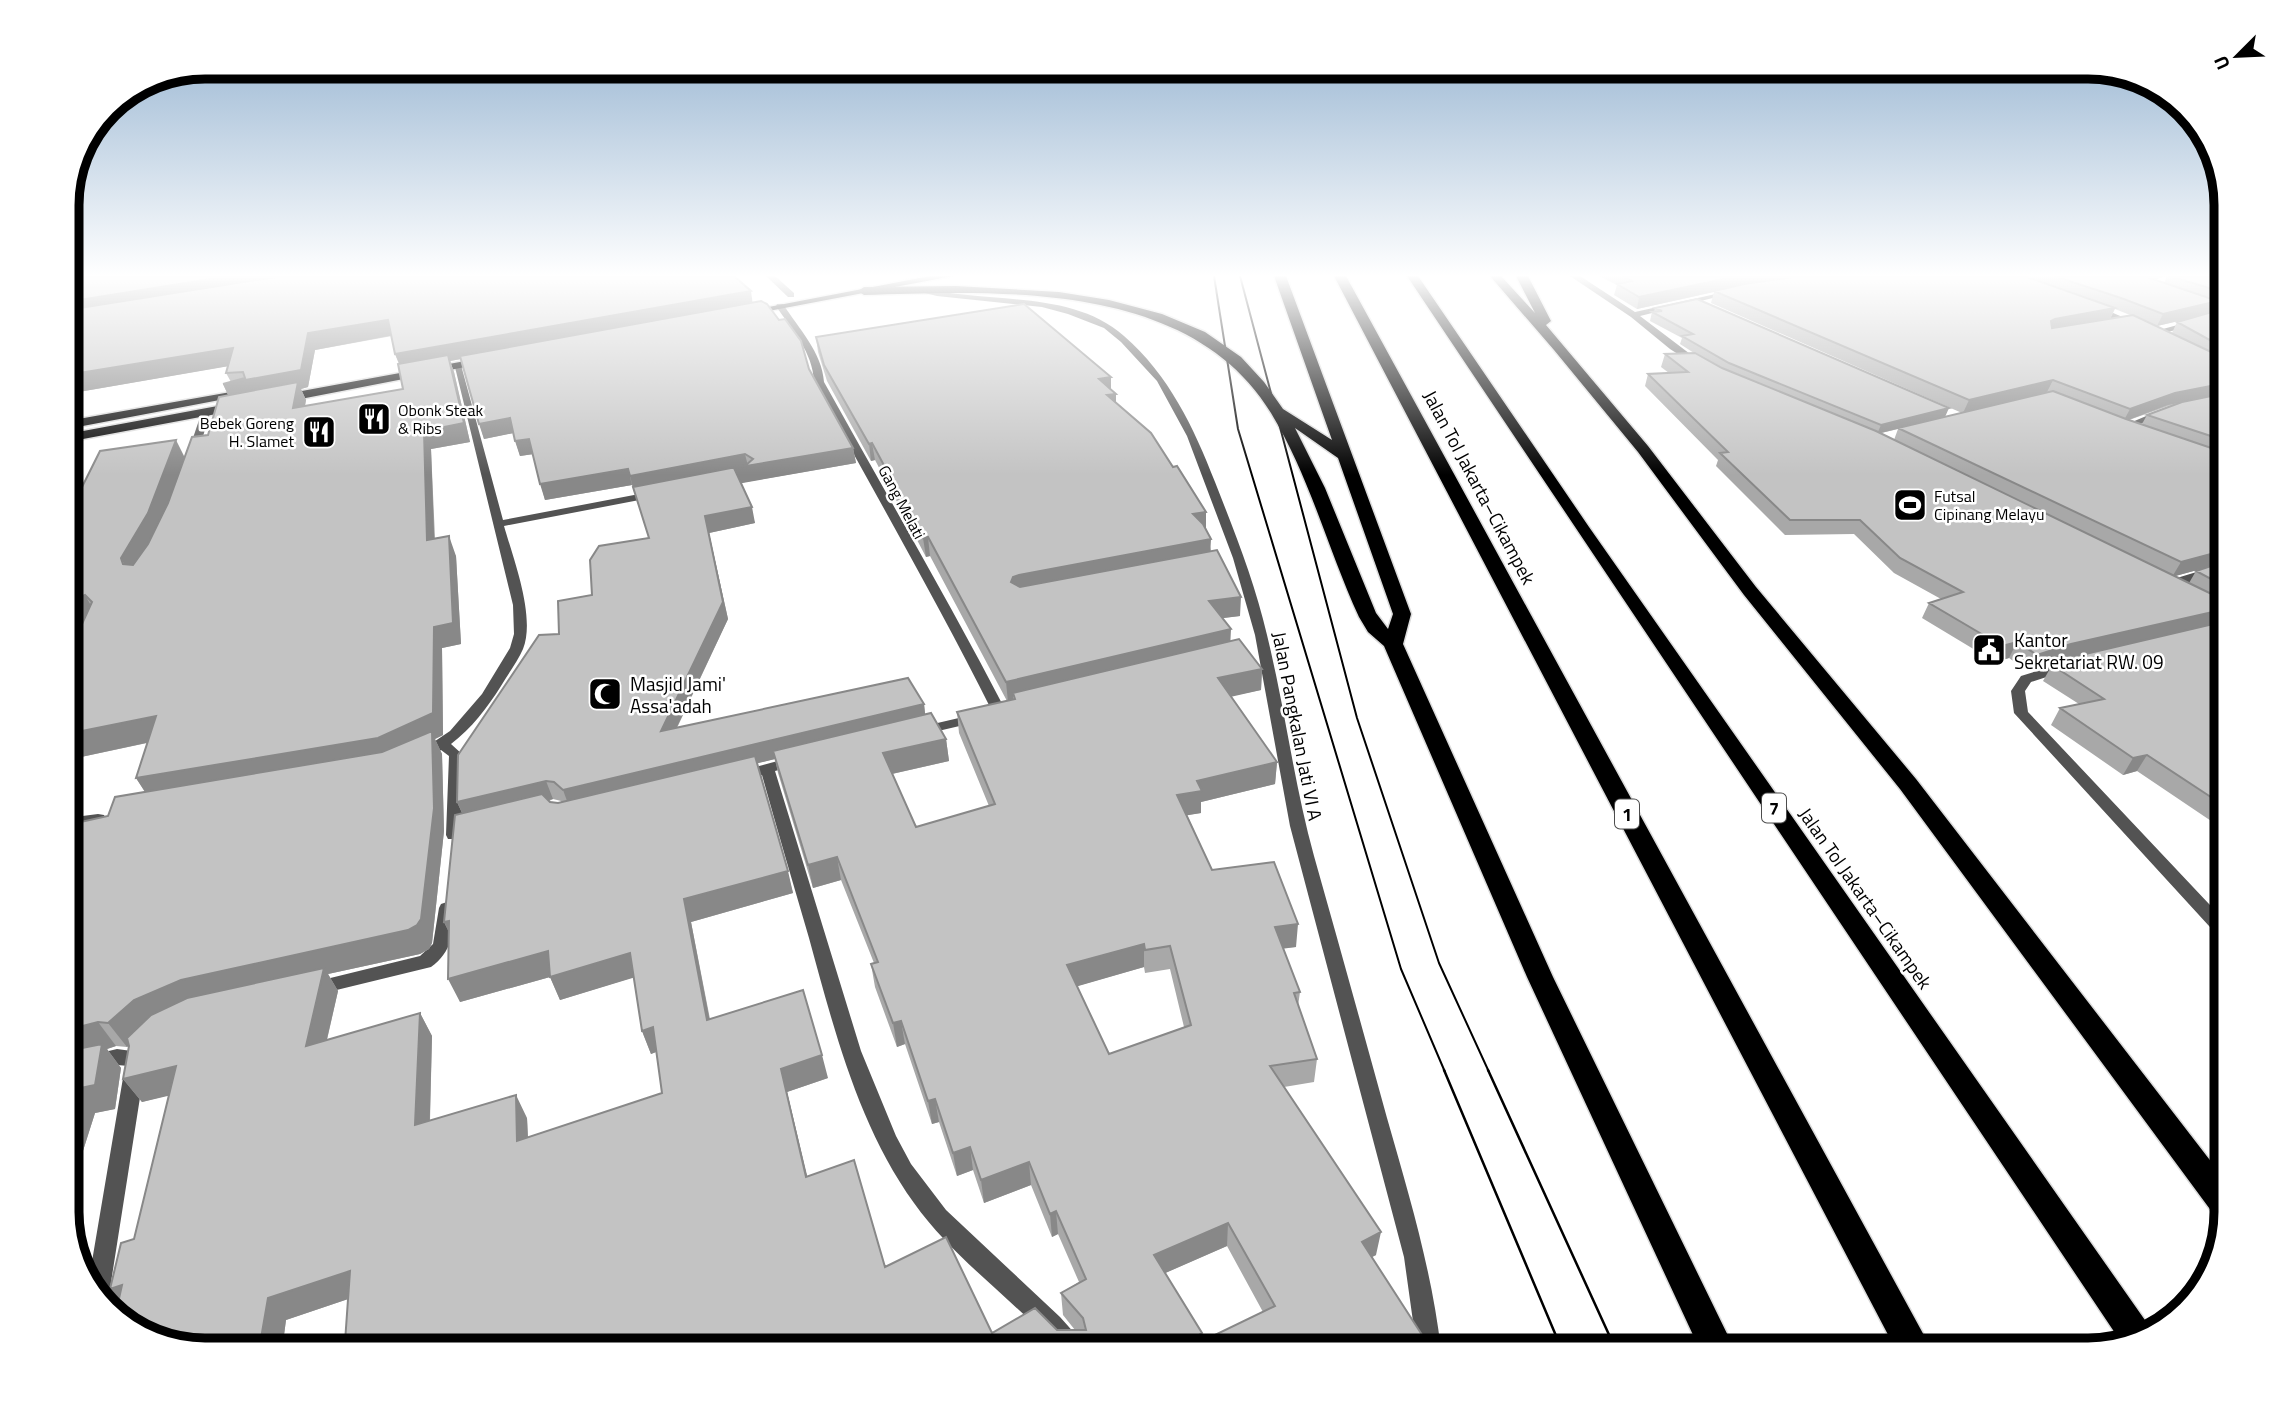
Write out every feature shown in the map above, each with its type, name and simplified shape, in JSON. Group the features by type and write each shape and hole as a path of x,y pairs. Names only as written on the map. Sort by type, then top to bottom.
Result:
{"highway":[{"path":"1210,342 1236,360 1259,384 1278,411 1310,474 1371,624 1393,644 1540,976 1712,1338"},
{"path":"1304,342 1402,614 1393,644"},
{"name":"Jalan Tol Jakarta–Cikampek","path":"1375,342 1909,1338"},
{"name":"Jalan Tol Jakarta–Cikampek","path":"1456,342 2133,1330"},
{"path":"1555,342 1643,449 1751,591 1908,784 2214,1189"},
{"path":"1556,342 1559,347"},
{"path":"1278,411 1347,457"}],"main road":[{"path":"272,400 457,365 496,353 279,387"},
{"path":"79,423 253,391"},
{"path":"79,436 245,405"}],"street":[{"name":"Gang Melati","path":"803,342 820,373 819,382 918,563 1006,711 900,736"},
{"name":"Jalan Pangkalan Jati VI A","path":"1126,342 1161,380 1192,436 1232,560 1257,648 1298,826 1415,1257 1427,1338"},
{"path":"1666,342 1703,366"},
{"path":"413,758 444,745 471,722 517,648 520,634 519,605 457,365"},
{"path":"2123,428 2172,410"},
{"path":"190,463 205,413"},
{"path":"2111,423 2146,436"},
{"path":"497,524 670,491"},
{"path":"2158,578 2176,587 2214,572"},
{"path":"2082,662 2025,679 2018,691 2021,713 2214,920"},
{"path":"444,745 456,755 461,829 452,856"},
{"path":"727,778 808,759"},
{"path":"767,768 840,1014 883,1133 922,1197 967,1250 1046,1317 1064,1338"},
{"path":"79,821 113,816"},
{"path":"294,993 425,962 436,956 444,944 449,894"},
{"path":"79,1066 136,1054 101,1283"}],"building":[{"path":"79,342 306,342 301,370 223,384 245,378 243,372 226,373 233,348 79,373"},
{"path":"393,342 462,342 395,354"},
{"path":"536,342 801,342 809,369 853,448 734,468 752,507 705,516 723,602 661,731 908,678 924,704 563,790 554,782 546,781 457,802 458,755 539,635 559,634 558,601 592,595 590,560 599,546 649,538 633,487 746,465 753,459 745,454 630,476 628,469 540,484 529,439 515,441 510,418 479,424 460,356"},
{"path":"817,342 1069,342 1111,377 1099,379 1116,394 1107,395 1151,433 1173,467 1177,466 1206,512 1193,514 1203,524 1211,539 1019,575 1013,577 1011,582 1020,587 1217,550 1241,597 1209,601 1231,629 1006,682 928,537 923,538 872,443 869,444 824,365"},
{"path":"1693,342 1797,342 1949,408 1881,425 1729,363"},
{"path":"1834,342 2190,342 2214,353 2214,385 2175,393 2130,409 2053,380 1969,400"},
{"path":"1695,353 1722,368 1876,431 2214,595 2214,612 2071,644 2037,655 2017,642 2002,646 1929,603 1963,592 1900,558 1860,520 1790,520 1720,453 1728,452 1648,374 1688,372 1665,354"},
{"path":"448,355 464,423 424,431 427,540 449,536 453,623 434,627 433,713 378,738 136,778 156,716 79,732 79,631 92,602 85,595 79,598 79,493 100,451 176,440 148,513 121,558 123,564 133,565 148,544 168,503 192,437 208,435 219,397 298,382 293,408 403,389 398,364"},
{"path":"2053,391 2214,449 2214,553 2181,562 1898,428"},
{"path":"2214,395 2214,437 2147,415 2182,402"},
{"path":"2214,565 2214,581 2196,571"},
{"path":"2214,624 2214,799 2147,755 2133,758 2060,708 2104,699 2052,665 2081,655"},
{"path":"1239,639 1262,669 1218,678 1277,762 1197,781 1202,791 1177,795 1212,870 1274,862 1298,924 1275,927 1300,992 1294,993 1317,1059 1270,1066 1381,1232 1362,1242 1424,1338 1209,1338 1275,1306 1228,1223 1154,1255 1202,1333 1193,1338 345,1338 350,1271 268,1298 261,1338 205,1338 172,1334 142,1321 118,1303 122,1285 110,1289 121,1243 134,1239 176,1066 123,1079 129,1046 127,1038 151,1015 187,998 324,968 306,1046 420,1013 415,1125 516,1095 517,1141 662,1093 653,1027 642,1031 630,953 550,977 548,951 448,979 449,921 444,922 455,815 542,794 550,802 558,803 755,756 788,871 684,899 707,1020 803,990 822,1055 781,1069 806,1177 854,1160 885,1267 946,1237 992,1333 1035,1308 1057,1330 1086,1330 1083,1318 1061,1293 1086,1279 1056,1211 1050,1214 1029,1162 981,1180 970,1147 953,1153 935,1099 928,1101 901,1021 893,1023 871,964 878,962 837,857 808,865 773,751 931,713 946,739 883,753 916,827 995,804 957,712 1015,699 1013,693","holes":["1144,944 1145,950 1170,946 1191,1025 1109,1054 1067,965"]},
{"path":"432,731 434,808 421,919 417,925 408,930 181,980 134,1000 108,1023 98,1022 79,1027 79,822 108,816 115,797 382,752"},
{"path":"102,1044 95,1085 79,1088 79,1049"}],"tram line":[{"path":"1224,342 1238,429 1401,969 1445,1072"},
{"path":"1258,342 1357,718 1439,963 1489,1072"},
{"path":"1444,1070 1557,1338"},
{"path":"1488,1070 1611,1338"}],"place":[{"name":"Obonk Steak & Ribs","path":"374,419"},
{"name":"Bebek Goreng H. Slamet","path":"319,432"},
{"name":"Futsal Cipinang Melayu","path":"1910,505"},
{"name":"Kantor Sekretariat RW. 09","path":"1989,650"},
{"name":"Masjid Jami' Assa'adah","path":"605,694"}]}
